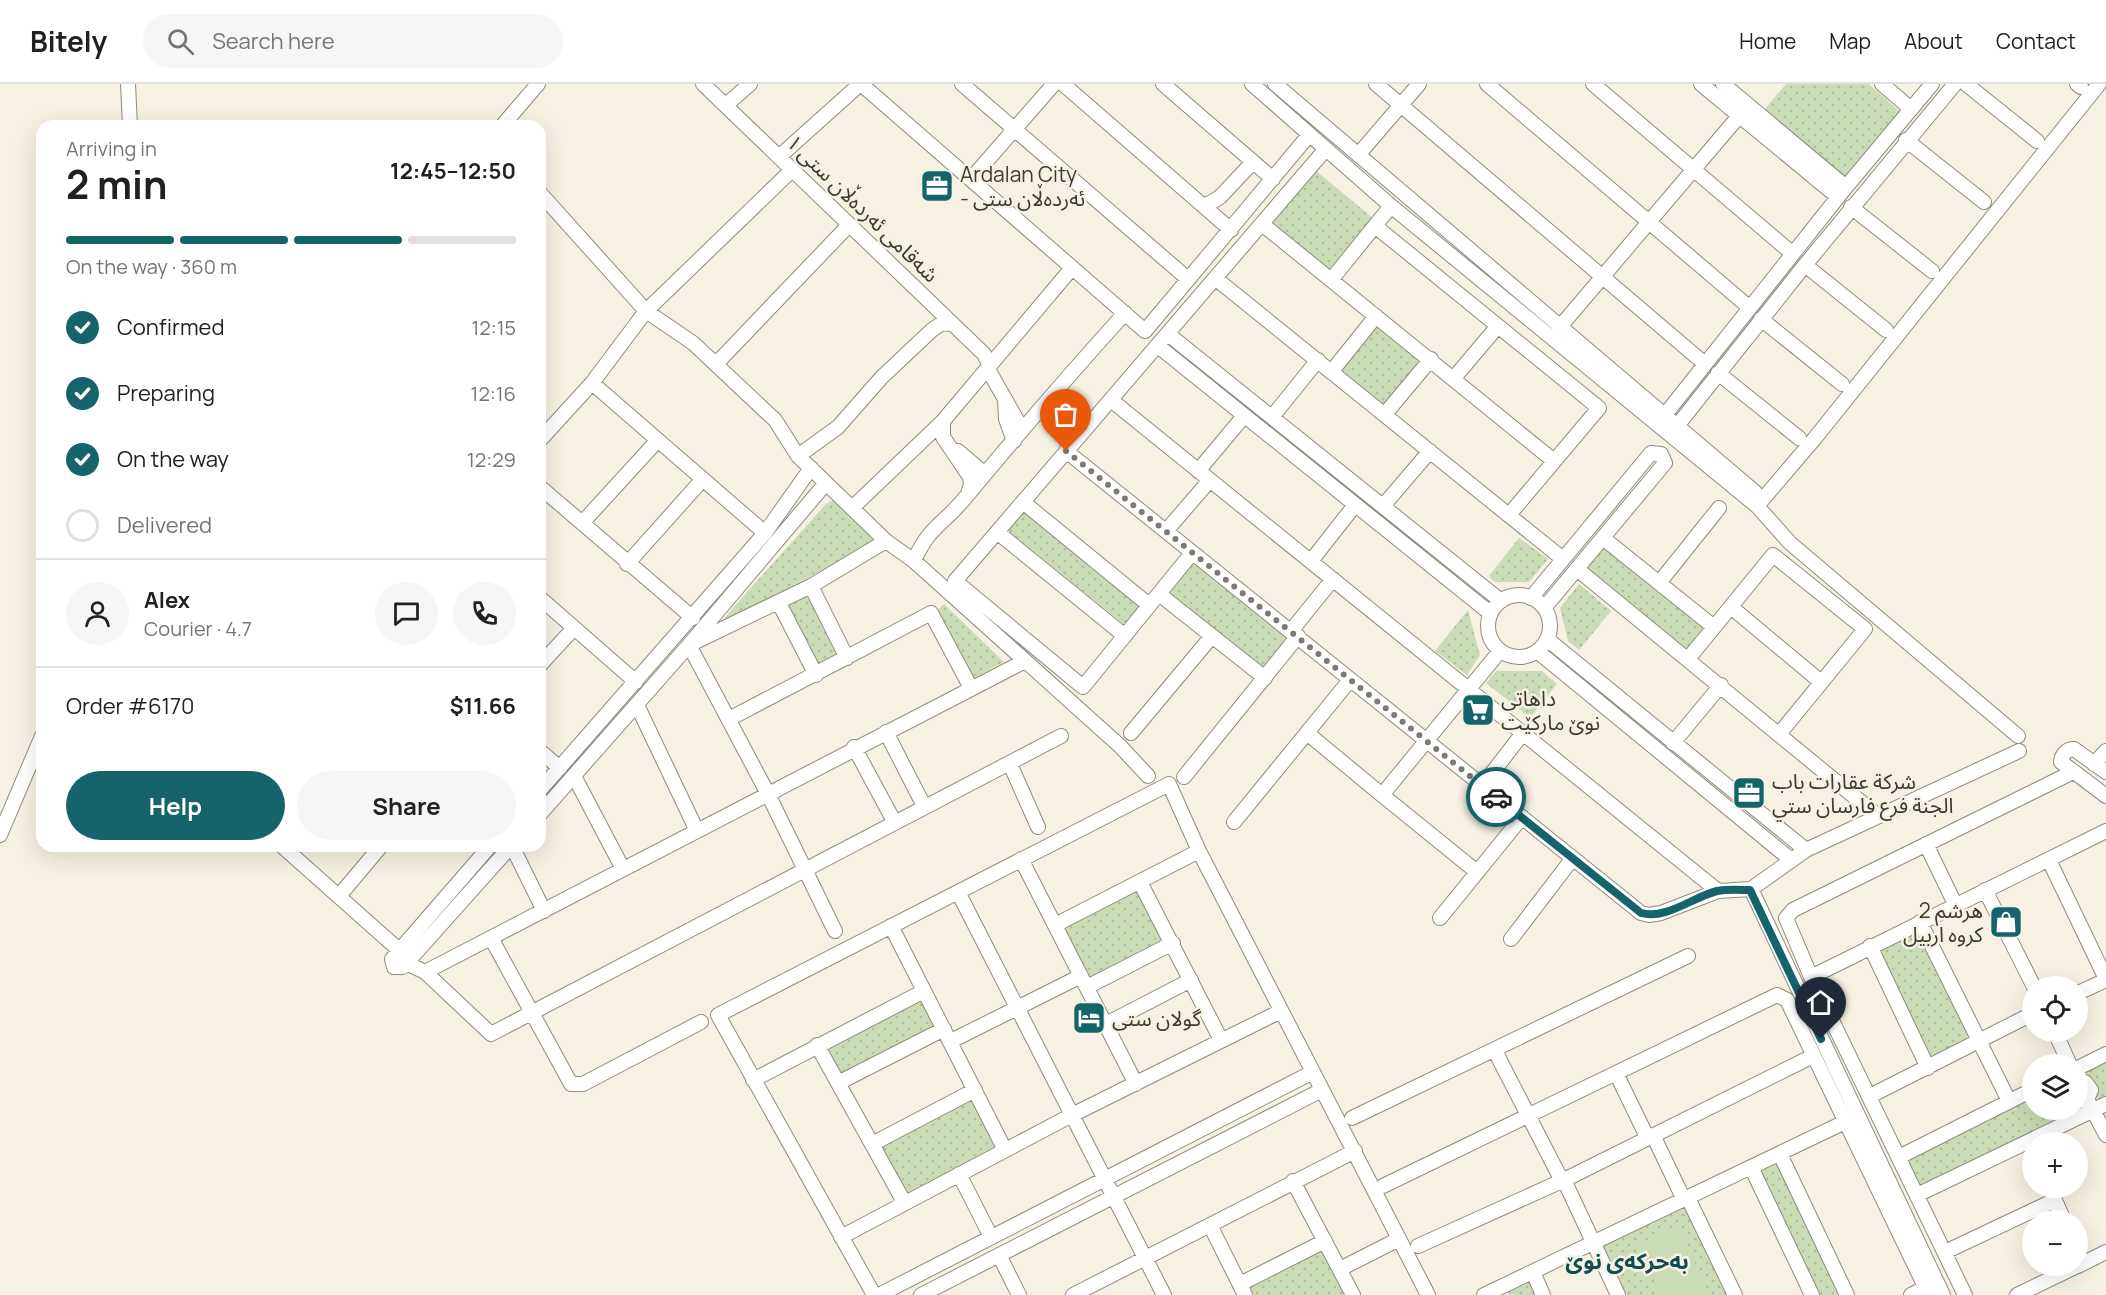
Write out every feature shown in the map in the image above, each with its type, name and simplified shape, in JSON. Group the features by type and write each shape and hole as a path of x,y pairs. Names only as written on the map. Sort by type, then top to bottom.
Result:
{"street":[{"path":"128,84 130,120"},
{"path":"507,120 538,84"},
{"name":"شەقامی ئەردەڵان ستی ١","path":"703,84 984,354 990,366 989,371 1005,398 1018,435"},
{"path":"726,105 750,84"},
{"path":"780,156 860,84 1145,331 1309,135"},
{"path":"962,84 1188,279"},
{"path":"971,179 1054,84"},
{"path":"1063,84 1231,230"},
{"path":"1163,84 1273,179"},
{"path":"1252,84 1391,206 1757,506 1790,543 2018,736"},
{"path":"1275,84 1559,328 1755,492"},
{"path":"1376,84 1705,364"},
{"path":"1358,155 1419,84"},
{"path":"1487,84 1750,308"},
{"path":"1593,84 1792,254"},
{"path":"1701,84 1842,192"},
{"path":"1723,84 1842,192"},
{"path":"1882,84 1911,109"},
{"path":"1664,416 1842,192 1932,84"},
{"path":"1677,426 1851,207 1955,84"},
{"path":"1966,84 2037,141"},
{"path":"1757,506 1815,438 2099,84"},
{"path":"1559,328 1740,116"},
{"path":"1906,140 1984,202"},
{"path":"1192,553 1083,687 956,581 1325,150"},
{"path":"1201,204 1207,205 1220,197 1253,162"},
{"path":"546,433 592,383 646,311 793,169"},
{"path":"546,200 646,311 693,343 775,420 798,456 886,541 915,561 1120,746 1148,776"},
{"path":"1331,280 1391,206"},
{"path":"1851,207 1932,271"},
{"path":"1262,224 1554,461"},
{"path":"716,364 849,225"},
{"path":"1375,226 1599,408 1509,515"},
{"path":"1805,265 1886,330"},
{"path":"852,508 943,421 1072,268"},
{"path":"1215,278 1563,559"},
{"path":"1770,282 1782,292"},
{"path":"915,561 923,540 967,496 1125,313"},
{"path":"1332,371 1377,316"},
{"path":"1761,319 1842,384"},
{"path":"798,456 838,427 882,377 932,330 942,323 952,324"},
{"path":"1454,378 1497,327"},
{"path":"1168,334 1501,601"},
{"path":"1158,346 1490,613"},
{"path":"1385,414 1431,359"},
{"path":"1272,417 1318,360"},
{"path":"1718,373 1799,438"},
{"path":"592,383 765,533"},
{"path":"1111,400 1718,891"},
{"path":"1166,531 1244,416"},
{"path":"943,421 943,437 954,449 970,477 971,484 967,496"},
{"path":"582,523 658,440"},
{"path":"954,449 972,461 980,472 980,480"},
{"path":"1066,451 1641,913 1649,915 1718,891 1750,890 1790,859 1806,850 2019,751"},
{"path":"1383,506 1430,451"},
{"path":"1531,598 1651,453 1659,452 1665,463 1545,608"},
{"path":"546,783 765,533 811,468"},
{"path":"627,564 703,479"},
{"path":"546,807 689,645 826,483"},
{"path":"546,492 627,564 693,618"},
{"path":"1023,502 1149,605"},
{"path":"1311,561 1355,505"},
{"path":"1659,583 1719,508"},
{"path":"997,532 1125,636"},
{"path":"1603,538 1714,627"},
{"path":"689,645 779,603 886,541"},
{"path":"1688,659 1773,555 1865,629 1780,733"},
{"path":"1577,569 1780,733 1878,816"},
{"path":"1185,777 1265,678 1333,579"},
{"path":"811,586 847,658"},
{"path":"1159,594 1265,678"},
{"path":"1512,596 1531,598 1545,608 1550,626 1547,639 1537,651 1522,657 1500,651 1490,638 1490,613 1501,601 1512,596"},
{"path":"546,603 636,682"},
{"path":"779,603 816,675"},
{"path":"1731,606 1821,682"},
{"path":"729,719 931,613 971,688"},
{"path":"546,658 574,628"},
{"path":"1131,733 1212,636"},
{"path":"1547,639 1806,850"},
{"path":"689,645 768,794 835,931"},
{"path":"1382,795 1500,651"},
{"path":"1537,651 1790,859"},
{"path":"425,972 854,747 1024,661"},
{"path":"1234,822 1350,680"},
{"path":"1673,743 1721,685"},
{"path":"637,705 697,831"},
{"path":"886,732 924,806"},
{"path":"1307,733 1477,872"},
{"path":"1482,786 1523,733"},
{"path":"588,736 600,747"},
{"path":"406,963 425,972 491,1034 1061,736"},
{"path":"854,747 894,823"},
{"path":"2106,772 2071,748 2063,755 2061,762 2106,796"},
{"path":"0,835 36,750"},
{"path":"2094,764 2106,751"},
{"path":"546,756 560,768"},
{"path":"1010,764 1038,827"},
{"path":"1965,1295 1786,924 1788,914 2073,772"},
{"path":"574,776 623,869"},
{"path":"874,1295 718,1014 1169,784 1199,851 1428,1295"},
{"path":"1440,918 1522,817"},
{"path":"1811,977 2106,831"},
{"path":"1926,844 1955,904"},
{"path":"1055,925 1199,851"},
{"path":"292,852 399,950"},
{"path":"339,896 376,852"},
{"path":"485,852 399,950 392,959 392,966 399,969 406,963 506,852"},
{"path":"514,852 544,911"},
{"path":"1511,939 1573,858"},
{"path":"1021,859 1137,1084"},
{"path":"2049,860 2106,979 2088,988"},
{"path":"1140,882 1221,1040"},
{"path":"1750,890 1943,1295"},
{"path":"1985,890 2028,976"},
{"path":"958,892 1164,1295"},
{"path":"1920,922 2009,1101"},
{"path":"891,926 1005,1150"},
{"path":"491,938 566,1080 577,1086 701,1022"},
{"path":"838,1083 947,1035 1173,943"},
{"path":"1870,946 1928,1068"},
{"path":"1352,1118 1689,956"},
{"path":"1106,1024 1191,980"},
{"path":"753,1080 924,991"},
{"path":"1383,1186 1777,995 1787,1000 1927,1292 1911,1295"},
{"path":"841,1237 1072,1115 1281,1011"},
{"path":"1870,1096 2022,1019"},
{"path":"817,1045 904,1202"},
{"path":"1495,1050 1563,1180 1618,1295"},
{"path":"2088,1063 2106,1054"},
{"path":"1418,1246 1563,1180 1813,1056"},
{"path":"879,1295 1313,1072"},
{"path":"1617,1073 1735,1295"},
{"path":"2088,1085 2091,1103 2106,1135"},
{"path":"872,1144 975,1090"},
{"path":"921,1295 1322,1090"},
{"path":"1899,1157 2022,1094"},
{"path":"2051,1132 2091,1103"},
{"path":"1484,1295 1502,1291 1533,1272 1845,1122"},
{"path":"1917,1195 2022,1150"},
{"path":"1078,1294 1145,1257 1355,1151"},
{"path":"1780,1154 1846,1295"},
{"path":"1751,1167 1812,1295"},
{"path":"959,1174 992,1237"},
{"path":"1293,1181 1353,1295"},
{"path":"1945,1252 2045,1198"},
{"path":"1210,1225 1243,1290 1324,1241"},
{"path":"1340,1269 1399,1239"},
{"path":"2088,1258 2106,1252"},
{"path":"999,1255 1019,1295"},
{"path":"1533,1272 1543,1295"},
{"path":"2017,1295 2052,1276"}],"green space":[{"path":"1786,84 1869,84 1900,112 1844,178 1763,111"},
{"path":"1315,170 1374,219 1330,271 1271,223"},
{"path":"1377,324 1422,360 1384,406 1340,371"},
{"path":"835,499 884,538 725,621 725,617 826,504"},
{"path":"1024,509 1142,604 1125,625 1007,530"},
{"path":"1519,538 1548,559 1529,582 1495,582 1489,576"},
{"path":"1603,546 1706,627 1688,650 1585,568"},
{"path":"1194,561 1290,638 1264,670 1168,593"},
{"path":"1579,584 1611,611 1579,650 1568,641 1560,608"},
{"path":"808,593 839,656 818,667 786,604"},
{"path":"944,604 1004,662 972,679 936,611"},
{"path":"1468,610 1480,655 1467,675 1435,651"},
{"path":"1496,671 1542,671 1557,684 1530,718 1486,683"},
{"path":"1138,887 1165,940 1090,978 1063,926"},
{"path":"1917,931 1971,1041 1932,1061 1877,950"},
{"path":"923,998 938,1027 840,1077 825,1048"},
{"path":"2106,1060 2106,1096 2098,1100 2095,1082 2088,1075 2088,1069"},
{"path":"971,1098 998,1150 906,1198 879,1146"},
{"path":"2022,1103 2022,1120 2061,1120 2036,1132 2022,1132 2022,1139 1919,1190 1904,1160"},
{"path":"1776,1162 1840,1295 1817,1295 1757,1171"},
{"path":"1685,1206 1727,1295 1627,1295 1603,1246"},
{"path":"1678,1225 1708,1291 1699,1295 1662,1295 1638,1244"},
{"path":"1323,1248 1348,1295 1252,1295 1248,1287"},
{"path":"1530,1282 1536,1295 1510,1295 1508,1292"}],"way so far":[{"path":"1066,451 1496,797"}],"place":[{"name":"Ardalan City - ئەردەڵان ستی","path":"937,186"},
{"name":"داهاتی نوێ مارکێت","path":"1478,710"},
{"name":"شرکة عقارات باب الجنة فرع فارسان ستي","path":"1749,793"},
{"name":"هرشم 2 كروه اربيل","path":"2006,922"},
{"name":"گولان ستی","path":"1089,1018"}],"district":[{"name":"بەحرکەی نوێ","path":"1627,1261"}],"route":[{"path":"1496,797 1641,913 1649,915 1661,913 1718,891 1750,890 1821,1039"}]}
